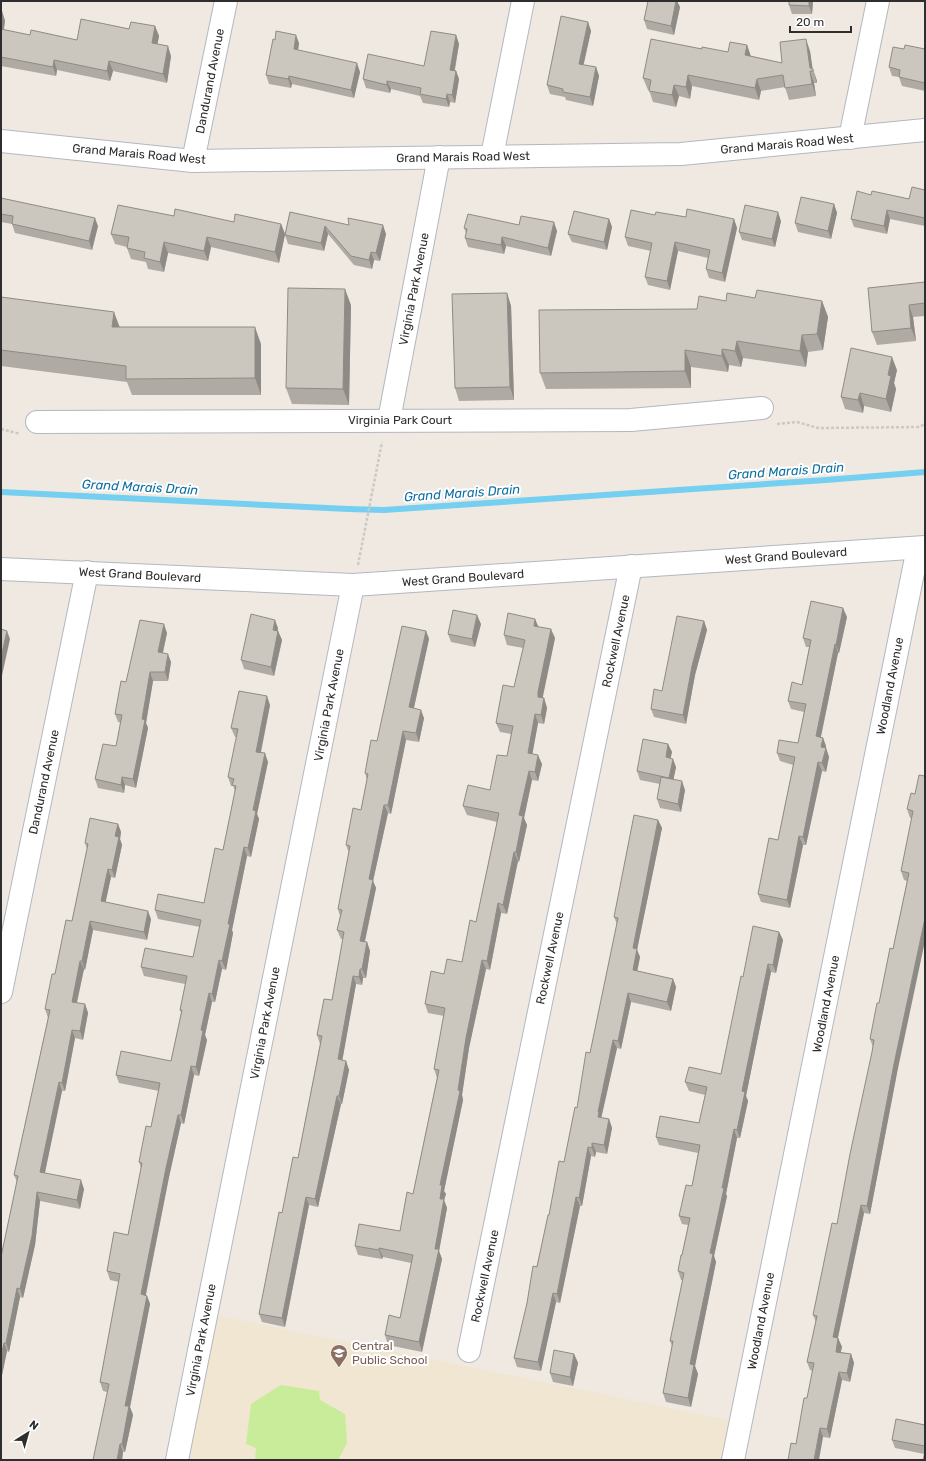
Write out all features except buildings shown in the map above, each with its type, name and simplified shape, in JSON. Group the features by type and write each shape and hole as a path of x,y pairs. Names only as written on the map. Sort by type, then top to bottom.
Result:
{"street":[{"name":"Dandurand Avenue","path":"193,161 226,1"},
{"path":"492,156 523,1"},
{"path":"850,138 878,1"},
{"name":"Grand Marais Road West","path":"1,141 193,161 681,154 925,130"},
{"name":"Virginia Park Avenue","path":"389,420 439,157"},
{"name":"Virginia Park Court","path":"37,422 631,420 762,408"},
{"name":"West Grand Boulevard","path":"1,569 87,572 355,576 631,566 921,547"},
{"name":"Woodland Avenue","path":"733,1460 921,547"},
{"name":"Rockwell Avenue","path":"469,1351 631,566"},
{"name":"Dandurand Avenue","path":"1,992 87,572"},
{"name":"Virginia Park Avenue","path":"177,1460 355,576"}],"path":[{"path":"796,422 818,428 919,427 925,424"},
{"path":"355,576 382,442"}],"shaded area":[{"name":"Central Public School","path":"215,1315 734,1421 726,1460 186,1460"}],"green space":[{"path":"281,1385 319,1391 320,1400 345,1414 347,1443 338,1460 255,1460 256,1448 246,1444 251,1404"}],"waterway":[{"name":"Grand Marais Drain","path":"1,492 384,510 925,472"}],"place":[{"name":"Central Public School","path":"339,1368"}]}
